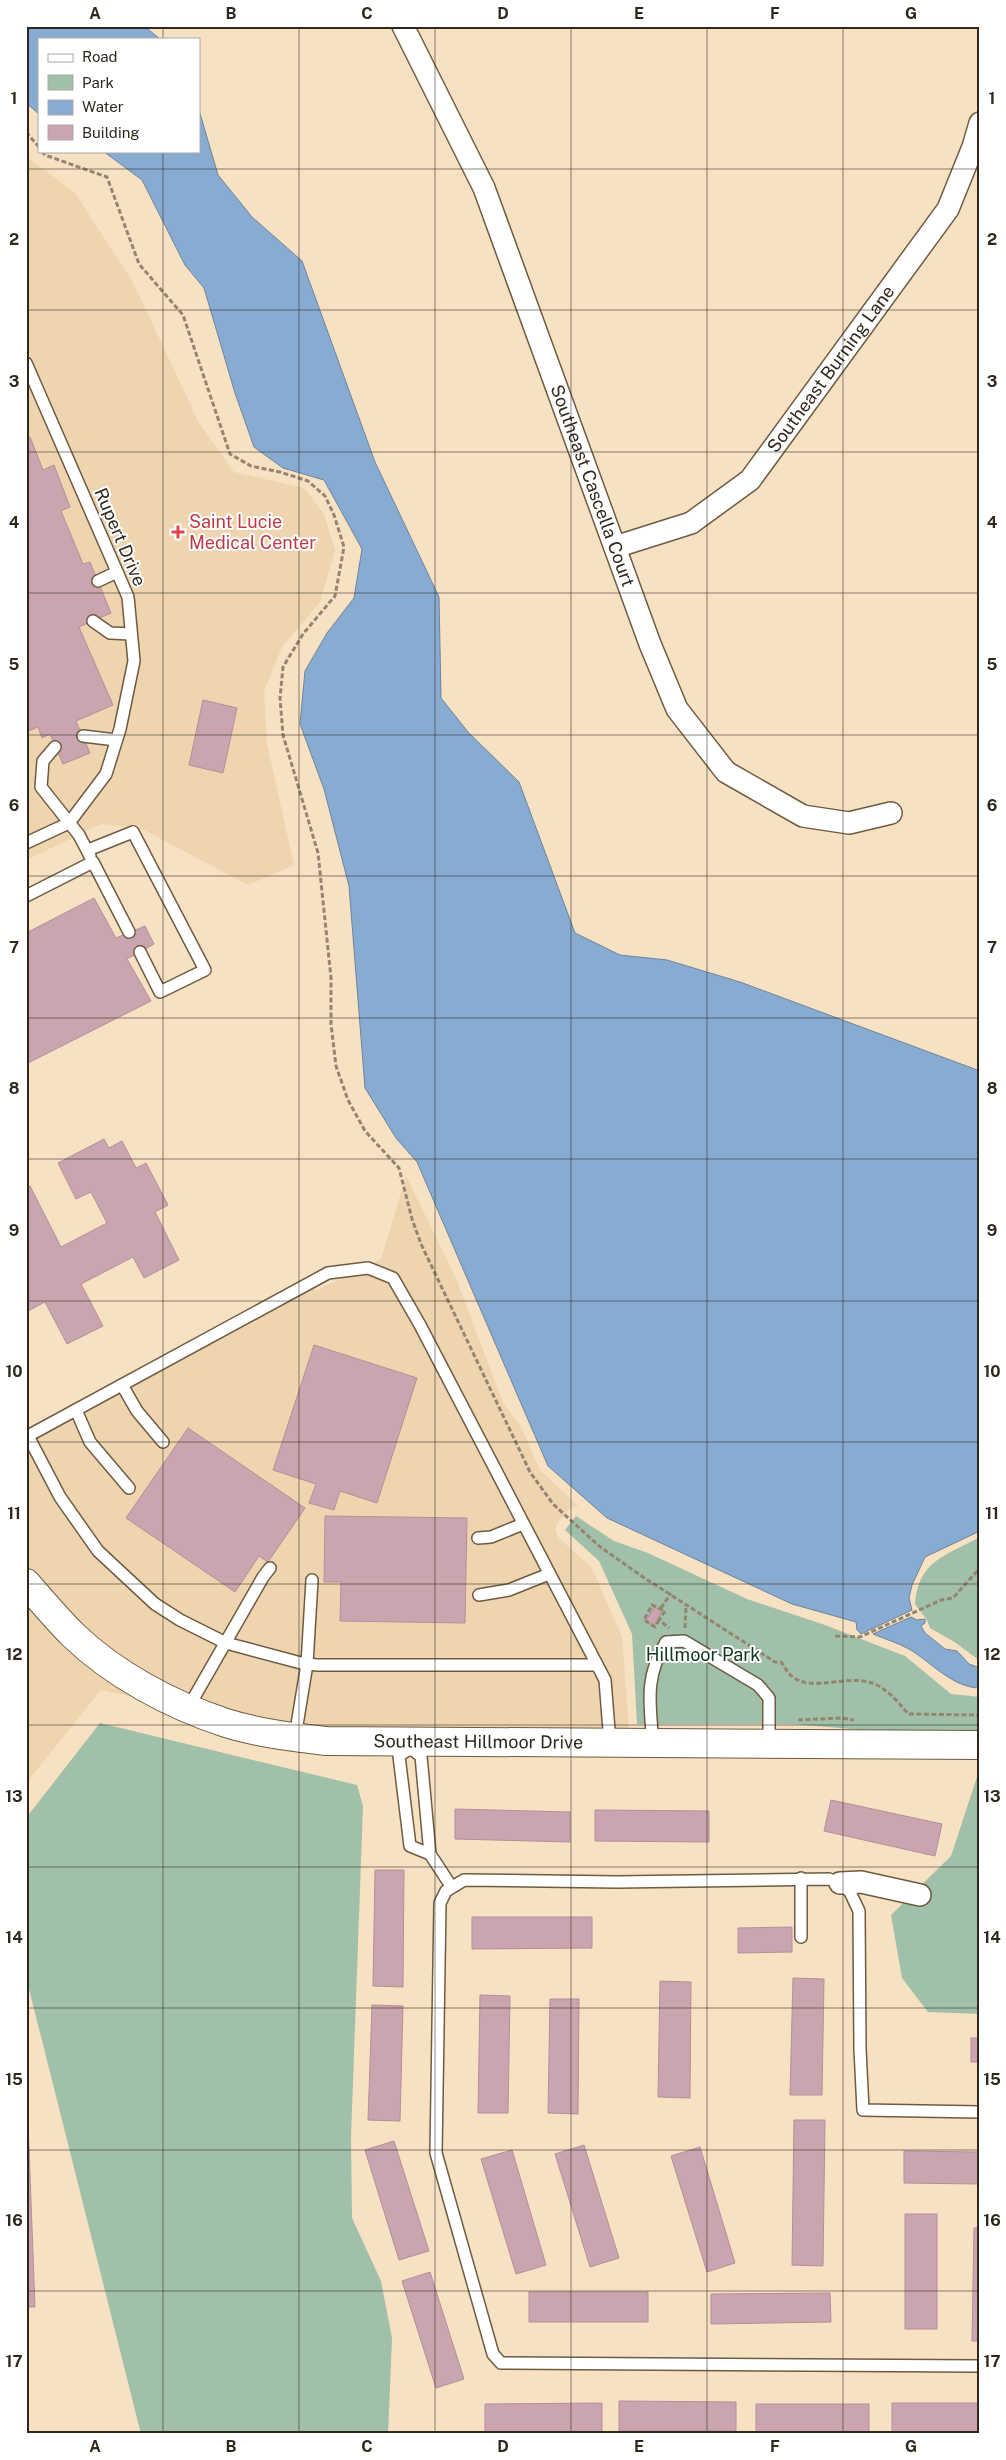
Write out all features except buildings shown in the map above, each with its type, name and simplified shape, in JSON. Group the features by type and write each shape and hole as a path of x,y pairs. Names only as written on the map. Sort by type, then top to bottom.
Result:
{"street":[{"name":"Southeast Cascella Court","path":"402,26 484,188 650,644 677,710 726,772 803,816 849,823 891,813"},
{"name":"Southeast Burning Lane","path":"615,547 691,523 750,480 948,210 973,147 980,123"},
{"name":"Southeast Hillmoor Drive","path":"26,1583 73,1634 111,1666 188,1708 226,1723 295,1737 326,1742 410,1745 610,1743 980,1745"},
{"path":"840,1883 861,1882 920,1895"}],"lane":[{"name":"Rupert Drive","path":"26,363 128,597 134,661 116,740 106,774 69,823 26,843"},
{"path":"98,581 117,572"},
{"path":"93,621 110,633 131,634"},
{"path":"83,736 116,740"},
{"path":"55,747 43,762 41,787 88,850 130,932"},
{"path":"88,850 133,832 205,970 160,992 140,952"},
{"path":"26,896 93,862"},
{"path":"597,1665 307,1664 226,1644 155,1604 98,1551 60,1497 27,1436 328,1273 368,1268 393,1278 420,1325 605,1680 610,1743"},
{"path":"122,1385 137,1411 162,1442"},
{"path":"76,1410 90,1442 130,1488"},
{"path":"478,1538 491,1536 523,1524"},
{"path":"188,1708 270,1568"},
{"path":"479,1595 509,1590 549,1574"},
{"path":"295,1737 307,1664 312,1580"},
{"path":"653,1744 649,1695 651,1676 656,1659 666,1642 677,1641 684,1641 758,1685 769,1698 768,1744"},
{"path":"430,1854 410,1846 399,1756 410,1745 421,1756 430,1854 451,1886"},
{"path":"801,1878 801,1937"},
{"path":"980,2112 863,2110 860,2049 859,1911 850,1892 840,1883 830,1879 617,1882 464,1880 451,1886 442,1898 439,1912 436,2154 493,2354 501,2363 980,2366"}],"path":[{"path":"26,132 38,146"},
{"path":"43,152 46,155 107,177 139,264 183,315 230,454 251,466 280,472 308,481 325,496 334,515 344,547 335,596 303,634 283,667 280,698 283,735 318,853 331,978 331,1024 336,1066 348,1100 365,1131 399,1168 412,1219 421,1244 513,1438 538,1486 553,1504 594,1542 719,1627 741,1638 775,1662 781,1662 793,1678 808,1683 846,1680 868,1682 891,1695 908,1714 980,1715"},
{"path":"835,1636 862,1635 941,1600 953,1598 980,1568"},
{"path":"661,1608 671,1593"},
{"path":"686,1603 686,1614"},
{"path":"652,1605 665,1611 659,1620 655,1627 644,1620 652,1605"},
{"path":"659,1620 668,1626 677,1641"}],"shaded area":[{"name":"Saint Lucie Medical Center","path":"26,156 75,193 133,282 199,423 234,472 304,488 324,514 335,550 320,602 282,647 264,691 267,744 294,865 248,885 144,830 101,824 26,860"},
{"path":"406,1176 455,1276 504,1405 521,1427 540,1470 578,1506 569,1509 556,1525 556,1532 559,1538 592,1568 622,1637 629,1730 327,1731 264,1722 192,1699 116,1657 79,1626 26,1568 26,1444 314,1287 316,1291 381,1259"},
{"path":"26,1598 146,1699 101,1690 26,1783"}],"green space":[{"name":"Hillmoor Park","path":"576,1516 614,1541 648,1553 747,1599 825,1625 905,1656 951,1694 980,1697 980,1730 875,1731 791,1724 637,1724 632,1634 599,1561 565,1530"},
{"path":"980,1537 980,1661 956,1643 930,1628 927,1620 915,1604 917,1590 928,1569 945,1555"},
{"path":"100,1723 357,1785 363,1806 351,2137 352,2218 381,2281 392,2338 388,2434 141,2434 26,1977 26,1818"},
{"path":"980,1768 980,2014 928,2012 902,1978 891,1915 951,1856"}],"water":[{"path":"26,26 144,26 159,38 38,38 38,113 26,103"},
{"path":"200,113 218,175 252,217 302,261 375,462 439,597 441,698 468,732 519,782 575,933 620,955 667,960 740,982 980,1071 980,1531 925,1557 912,1585 909,1598 912,1610 861,1634 857,1630 856,1622 792,1604 607,1518 548,1466 417,1162 396,1138 365,1088 349,886 324,789 300,724 305,671 327,633 354,598 362,549 324,480 283,468 254,447 235,393 204,288 185,265 142,180 104,152 200,152"},
{"path":"911,1617 917,1620 925,1619 925,1623 921,1626 925,1633 945,1649 957,1651 969,1664 980,1668 980,1688 970,1687 951,1679 909,1649 873,1634"}],"place":[{"name":"Saint Lucie Medical Center","path":"178,532"}]}
